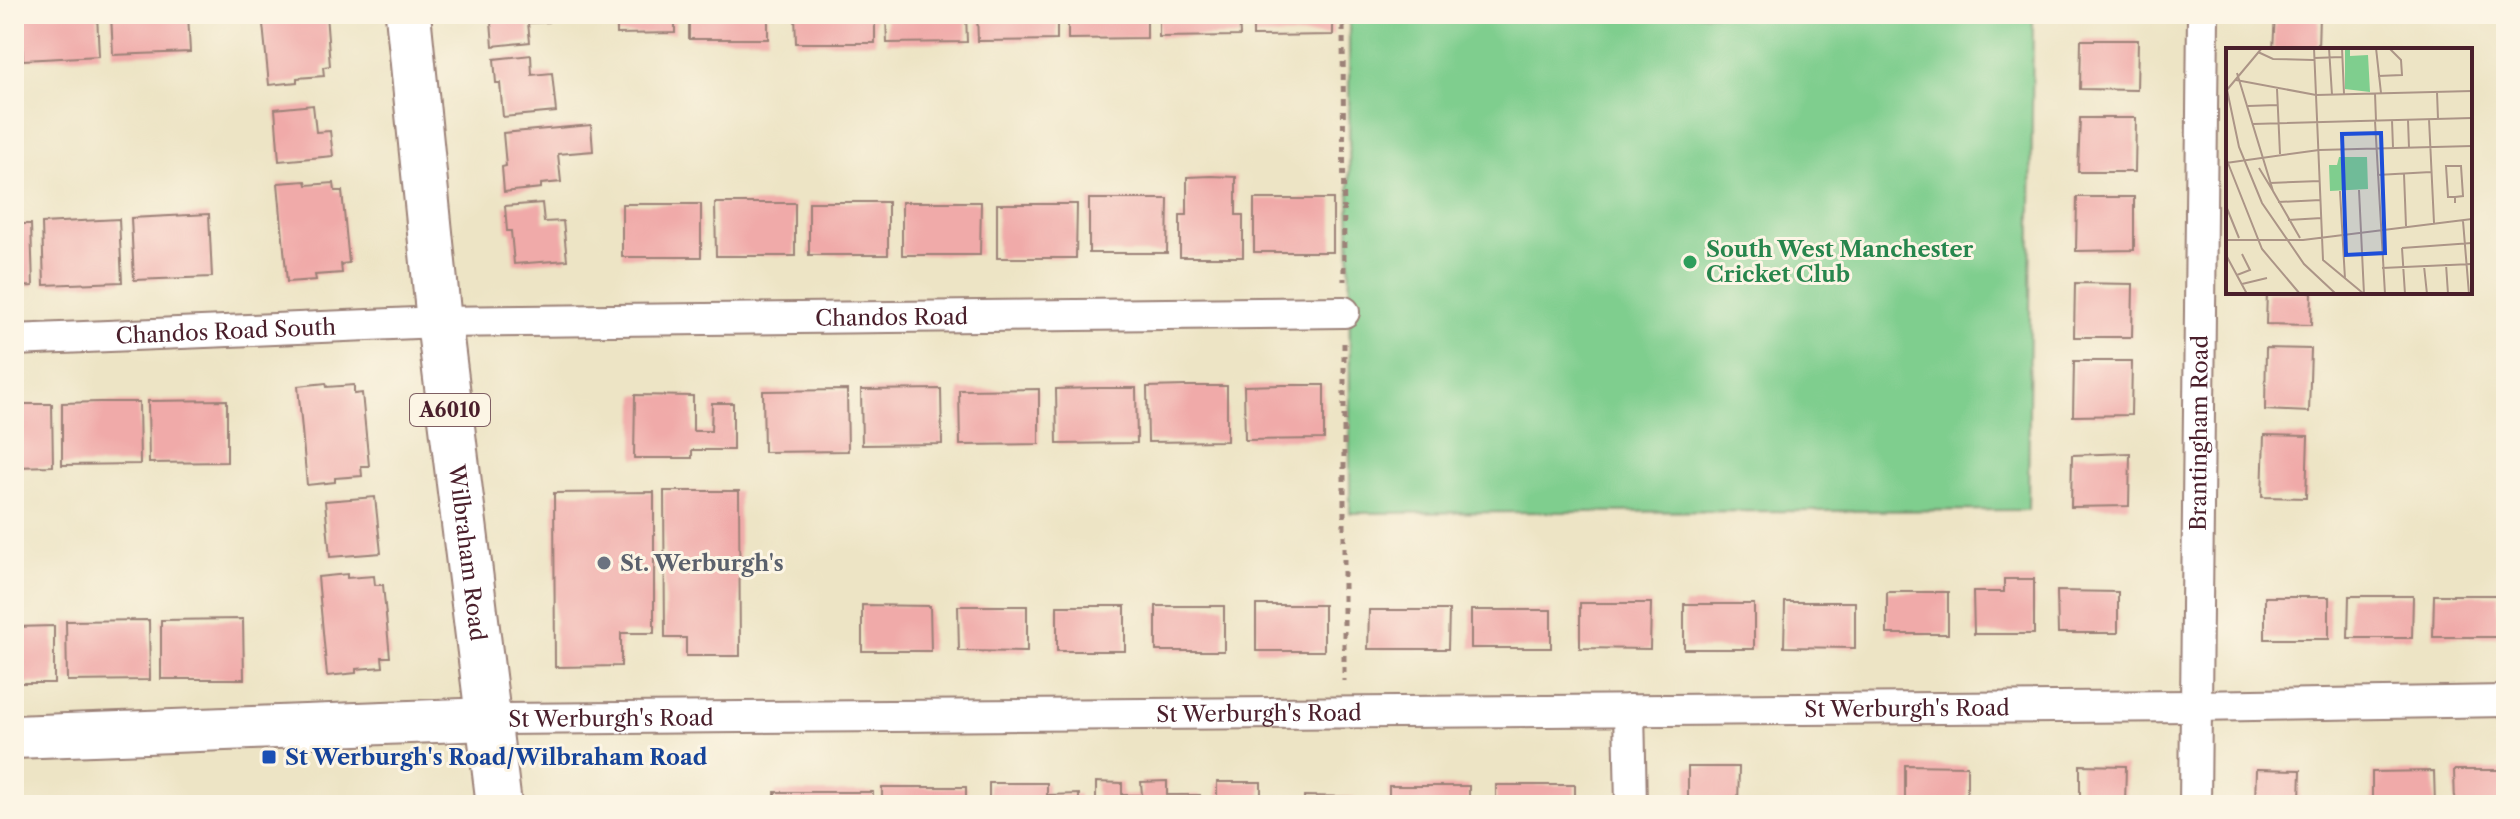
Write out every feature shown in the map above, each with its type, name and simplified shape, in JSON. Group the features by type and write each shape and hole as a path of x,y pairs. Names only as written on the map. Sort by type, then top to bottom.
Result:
{"highway":[{"name":"Wilbraham Road","path":"408,14 439,322 499,805"}],"street":[{"name":"Brantingham Road","path":"2195,805 2203,14"},
{"name":"Chandos Road","path":"439,322 1344,312"},
{"name":"Chandos Road South","path":"14,340 439,322"},
{"name":"St Werburgh's Road","path":"14,737 489,719 2506,701"},
{"path":"1629,710 1631,805"}],"path":[{"path":"1343,14 1344,713"}],"green space":[{"name":"South West Manchester Cricket Club","path":"1349,14 2033,14 2028,510 1350,513"}],"building":[{"path":"20,14 97,14 99,56 23,60"},
{"path":"111,14 188,14 190,52 113,55"},
{"path":"262,14 326,14 330,66 323,67 324,76 269,85"},
{"path":"494,14 547,14 548,22 528,23 530,42 493,46 491,21 495,20"},
{"path":"617,14 675,14 675,33 617,34"},
{"path":"689,14 768,14 768,39 689,39"},
{"path":"795,14 875,14 875,43 796,43"},
{"path":"886,14 966,14 967,42 887,43"},
{"path":"977,14 1057,14 1057,40 978,41"},
{"path":"1068,14 1147,14 1147,38 1068,39"},
{"path":"1159,14 1239,14 1240,36 1159,37"},
{"path":"1253,14 1333,14 1333,35 1253,36"},
{"path":"2275,14 2319,14 2318,48 2273,48"},
{"path":"2081,40 2138,40 2137,90 2080,89"},
{"path":"531,55 532,75 552,73 556,112 503,117 494,59"},
{"path":"313,105 316,132 330,131 333,156 279,161 275,109"},
{"path":"2080,118 2136,118 2135,172 2078,172"},
{"path":"591,125 593,151 558,154 561,182 541,184 541,188 504,192 502,167 506,166 503,133"},
{"path":"1187,177 1236,177 1236,215 1243,215 1243,257 1180,257 1180,215 1187,215"},
{"path":"306,181 307,185 334,183 335,191 342,191 349,263 341,264 342,273 315,275 316,280 287,282 278,183"},
{"path":"2077,197 2134,197 2134,250 2076,251"},
{"path":"1089,199 1168,199 1167,253 1089,253"},
{"path":"1254,199 1333,199 1333,252 1254,252"},
{"path":"809,202 888,202 888,255 809,255"},
{"path":"902,202 981,202 980,255 902,255"},
{"path":"542,203 544,222 563,221 567,260 514,264 505,206"},
{"path":"715,203 795,203 795,256 716,256"},
{"path":"622,204 701,204 701,257 622,257"},
{"path":"997,204 1077,204 1076,258 997,258"},
{"path":"209,214 212,277 134,280 131,218"},
{"path":"119,219 122,282 44,285 42,223"},
{"path":"14,224 31,224 33,286 14,287"},
{"path":"2075,283 2133,284 2132,337 2074,337"},
{"path":"2267,294 2312,294 2311,325 2266,324"},
{"path":"2266,348 2311,349 2309,412 2265,410"},
{"path":"2074,361 2132,361 2131,415 2073,416"},
{"path":"326,383 327,387 354,385 354,394 362,393 369,466 361,466 362,476 307,485 298,386"},
{"path":"1324,385 1324,439 1245,440 1244,386"},
{"path":"1227,386 1227,441 1148,442 1147,387"},
{"path":"1136,388 1137,443 1057,444 1056,389"},
{"path":"941,389 942,444 862,445 861,390"},
{"path":"1039,389 1039,444 960,445 959,390"},
{"path":"847,390 848,451 764,452 763,391"},
{"path":"635,395 693,396 693,431 711,431 712,403 733,403 733,450 692,450 692,458 634,458"},
{"path":"227,400 227,462 149,463 148,401"},
{"path":"139,402 140,464 62,465 62,403"},
{"path":"14,404 52,404 53,466 14,467"},
{"path":"2264,435 2308,436 2306,498 2262,497"},
{"path":"2130,453 2129,506 2071,507 2072,455"},
{"path":"664,491 739,491 740,656 686,656 686,638 665,638"},
{"name":"St. Werburgh's","path":"654,492 654,633 621,633 621,666 555,667 554,493"},
{"path":"375,497 381,553 330,557 325,501"},
{"path":"347,574 347,578 374,576 375,585 383,585 390,657 382,657 383,667 327,676 318,577"},
{"path":"2004,579 2034,579 2034,634 1974,634 1973,592 2004,592"},
{"path":"2057,591 2118,592 2118,633 2058,633"},
{"path":"1887,592 1948,592 1948,634 1887,634"},
{"path":"2434,595 2498,595 2497,637 2433,637"},
{"path":"2349,596 2413,596 2412,638 2348,638"},
{"path":"2265,597 2329,597 2329,639 2265,639"},
{"path":"1785,602 1855,602 1855,648 1784,647"},
{"path":"1580,603 1651,603 1650,649 1580,648"},
{"path":"1684,604 1754,604 1754,649 1684,649"},
{"path":"862,605 930,606 931,651 862,651"},
{"path":"1256,605 1324,605 1324,651 1256,651"},
{"path":"958,606 1027,606 1027,652 959,651"},
{"path":"1057,606 1125,606 1125,651 1057,651"},
{"path":"1156,606 1224,606 1224,651 1156,651"},
{"path":"1369,610 1449,610 1448,649 1368,649"},
{"path":"1471,610 1551,610 1551,648 1471,648"},
{"path":"243,619 244,679 161,679 161,620"},
{"path":"149,620 150,680 67,681 66,621"},
{"path":"54,626 54,683 20,683 20,652 14,652 14,627"},
{"path":"1905,765 1967,766 1967,805 1905,805"},
{"path":"2080,765 2126,766 2125,805 2080,805"},
{"path":"1688,767 1739,767 1738,805 1688,805"},
{"path":"2256,769 2301,770 2300,800 2313,800 2313,805 2255,805"},
{"path":"2454,770 2506,770 2506,805 2455,805"},
{"path":"2434,771 2435,805 2372,805 2372,772"},
{"path":"1167,781 1167,795 1200,795 1200,805 1096,805 1096,782 1122,783 1122,795 1142,795 1141,782"},
{"path":"1217,782 1261,782 1261,805 1217,805"},
{"path":"989,783 1047,783 1047,795 1079,794 1079,805 989,805"},
{"path":"1496,785 1575,785 1575,805 1496,805"},
{"path":"1389,786 1469,786 1469,805 1389,805"},
{"path":"882,787 966,787 966,805 882,805"},
{"path":"775,792 873,792 873,805 775,805"},
{"path":"1304,796 1355,797 1355,805 1304,805"}],"place":[{"name":"South West Manchester Cricket Club","path":"1690,262"},
{"name":"St. Werburgh's","path":"604,563"},
{"name":"St Werburgh's Road/Wilbraham Road","path":"269,757"}]}
